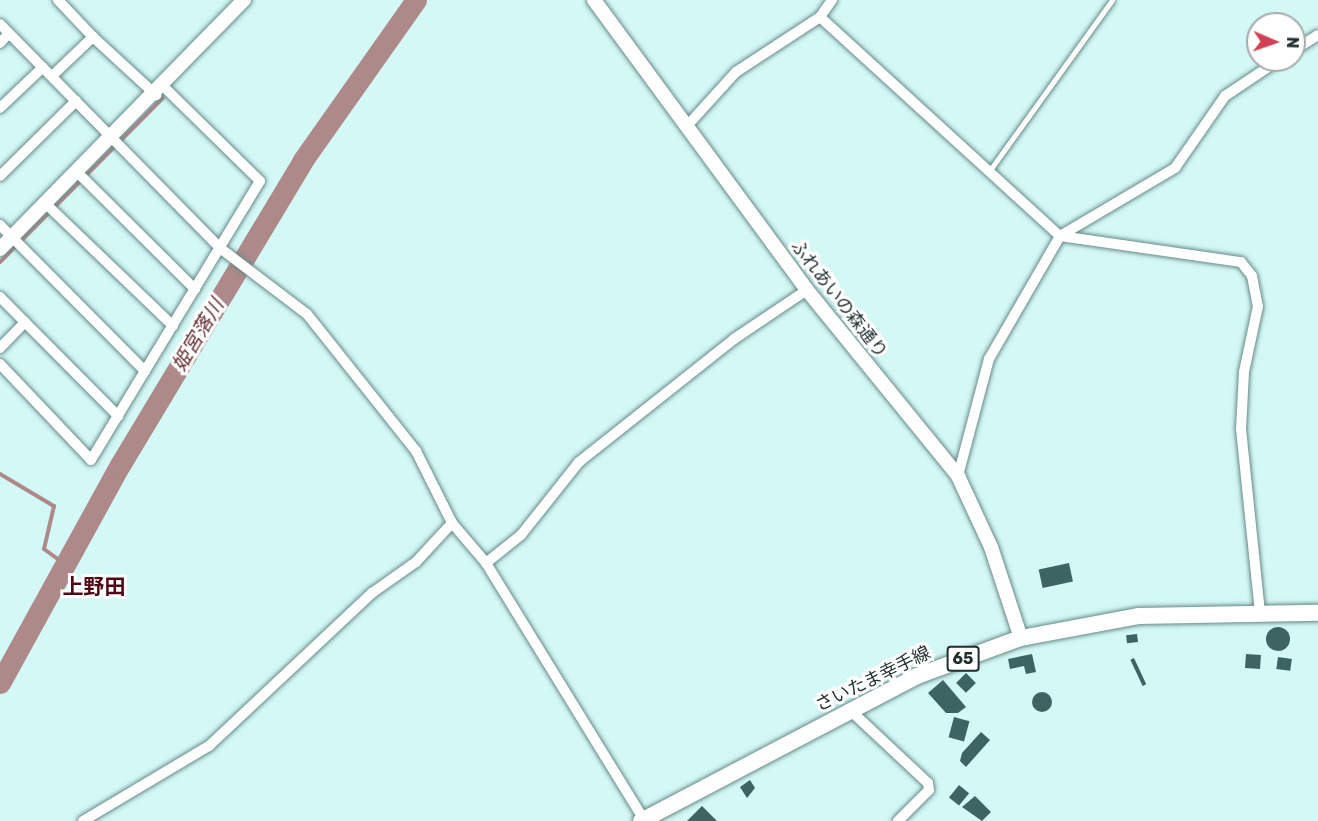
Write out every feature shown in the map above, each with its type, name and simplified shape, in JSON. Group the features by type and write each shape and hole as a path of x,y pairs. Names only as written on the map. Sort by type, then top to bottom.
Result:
{"main road":[{"name":"さいたま幸手線","path":"643,820 917,676 1021,638 1138,616 1318,613"}],"street":[{"path":"0,364 91,460 195,289 224,250 260,182 160,91 93,37 58,0"},
{"path":"0,249 160,91 244,0"},
{"name":"ふれあいの森通り","path":"594,0 807,290 958,476 991,547 1021,638"},
{"path":"687,126 736,72 820,16 832,0"},
{"path":"820,16 1060,236 1241,262 1252,276 1258,306 1244,372 1241,429 1260,613"},
{"path":"0,24 224,250 307,314 416,451 452,523 486,562 643,820"},
{"path":"0,43 9,33"},
{"path":"52,76 93,37"},
{"path":"0,108 43,67"},
{"path":"958,476 989,359 1060,236 1175,168 1225,96 1260,72"},
{"path":"0,176 76,101"},
{"path":"78,172 195,289"},
{"path":"46,204 173,326"},
{"path":"0,225 145,371"},
{"path":"486,562 521,535 579,462 734,339 807,290"},
{"path":"0,297 118,416"},
{"path":"0,348 25,322"},
{"path":"83,821 209,746 372,593 416,561 452,523"},
{"path":"851,711 928,783 928,790 898,821"}],"lane":[{"path":"990,170 1112,0"}],"building":[{"path":"1069,563 1073,582 1043,588 1039,569"},
{"path":"1278,627 1283,628 1289,634 1289,644 1283,650 1278,651 1273,650 1267,644 1266,639 1267,634 1273,628"},
{"path":"1137,634 1138,642 1127,643 1126,635"},
{"path":"1032,654 1036,672 1026,674 1024,666 1010,669 1008,659"},
{"path":"1246,654 1261,655 1260,669 1245,668"},
{"path":"1278,657 1292,659 1290,671 1276,669"},
{"path":"1134,658 1146,684 1143,686 1130,660"},
{"path":"966,673 976,683 966,693 956,683"},
{"path":"943,680 966,707 958,713 946,713 928,693"},
{"path":"1042,692 1049,695 1052,702 1049,709 1042,712 1035,709 1032,702 1035,695"},
{"path":"954,717 969,721 964,741 949,737"},
{"path":"981,732 990,740 966,767 960,761 962,753"},
{"path":"750,780 755,788 747,798 740,787"},
{"path":"959,785 969,793 959,806 949,797"},
{"path":"975,796 991,812 982,821 962,807"},
{"path":"702,806 717,821 687,821"}],"waterway":[{"name":"姫宮落川","path":"0,683 120,465 303,160 416,0"},
{"path":"0,262 163,98"},
{"path":"0,474 54,506 44,549 66,565"}],"district":[{"name":"上野田","path":"94,587"}]}
